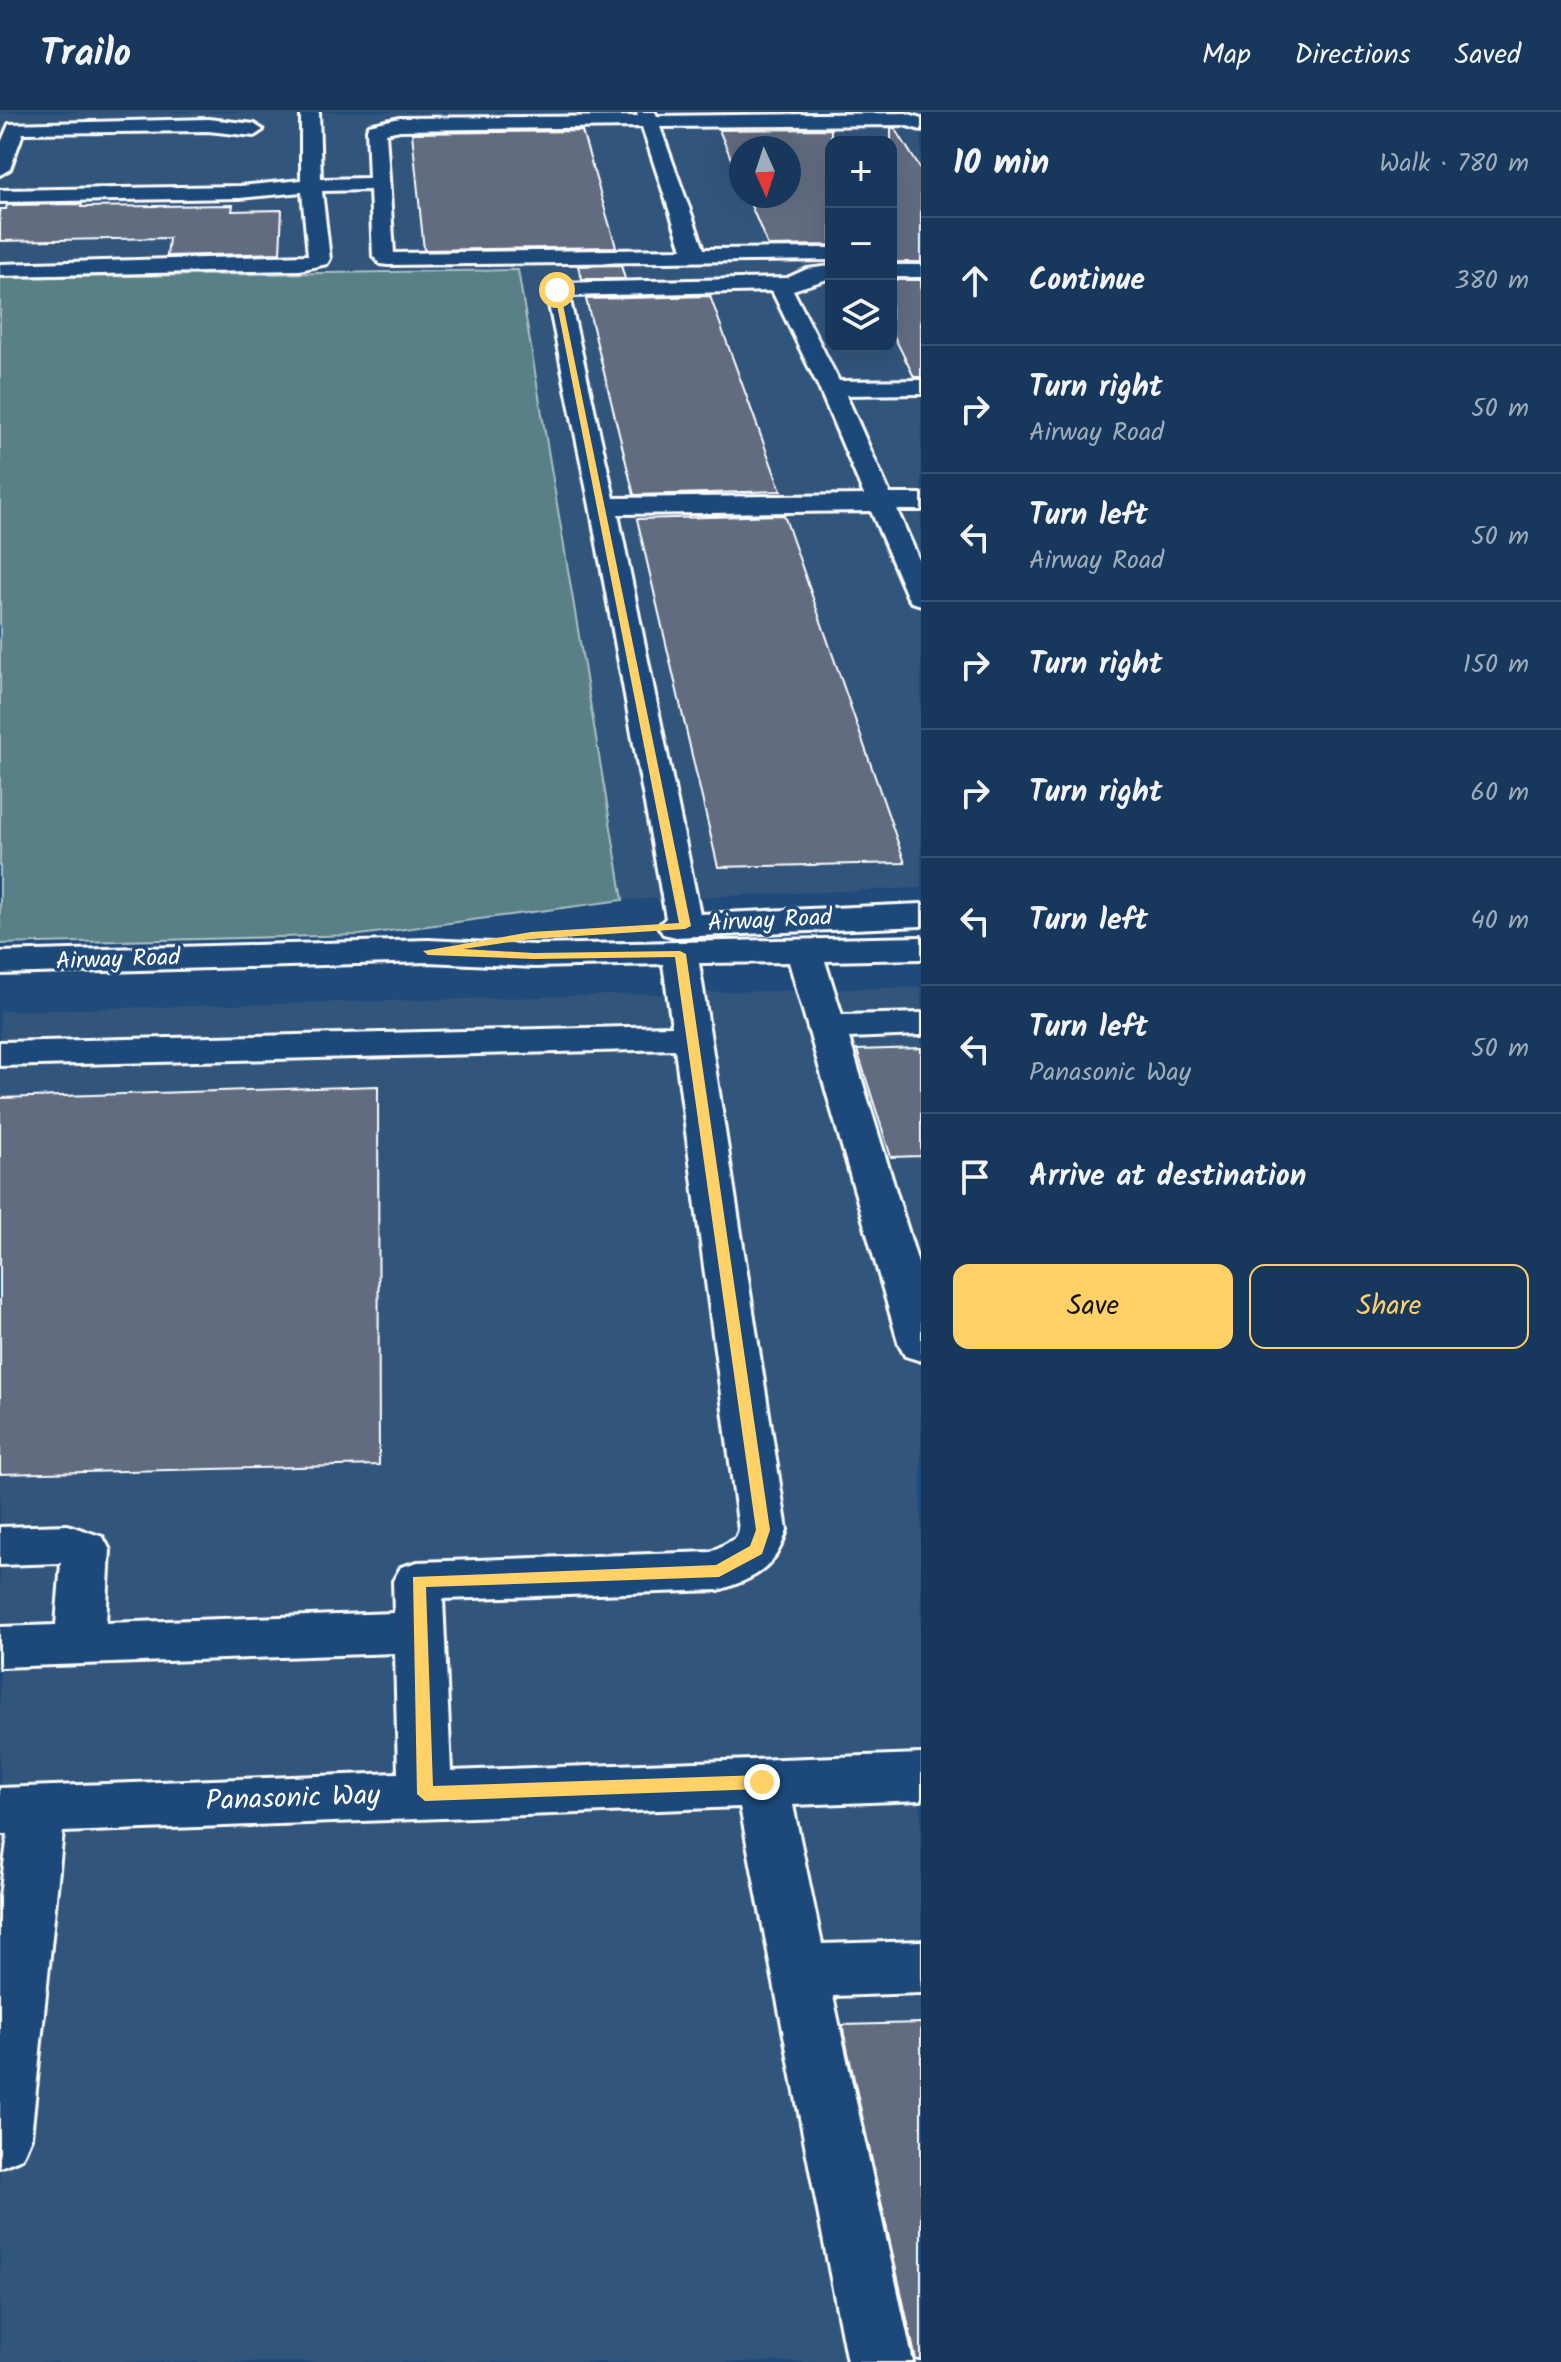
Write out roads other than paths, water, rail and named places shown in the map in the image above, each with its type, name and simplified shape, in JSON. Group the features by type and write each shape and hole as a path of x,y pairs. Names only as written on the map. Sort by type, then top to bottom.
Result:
{"street":[{"path":"648,117 695,255"},
{"path":"825,254 388,259 384,256 376,129 383,126 648,117 906,119 921,124"},
{"path":"0,270 312,263 319,259 306,124"},
{"path":"0,169 16,128 208,125 254,134"},
{"path":"0,196 240,192 311,185 380,184"},
{"path":"897,253 921,252"},
{"path":"897,271 921,271"},
{"path":"425,1794 418,1581 719,1571 757,1549 763,1530 692,1037 683,940 603,506 557,290 779,284 801,282 815,274 825,273"},
{"path":"779,284 831,388 921,596"},
{"path":"831,388 921,387"},
{"path":"603,506 921,502"},
{"name":"Airway Road","path":"0,963 428,951 534,956 921,915"},
{"name":"Airway Road","path":"683,940 804,951 921,948"},
{"path":"804,951 827,1027 908,1254 921,1345"},
{"path":"827,1027 921,1024"},
{"path":"0,1054 692,1037"},
{"path":"0,1546 68,1544 86,1550 80,1644"},
{"path":"0,1647 420,1632"},
{"name":"Panasonic Way","path":"19,1810 921,1777"},
{"path":"762,1782 880,2362"},
{"path":"0,2137 19,1810"},
{"path":"799,1971 921,1967"}]}
